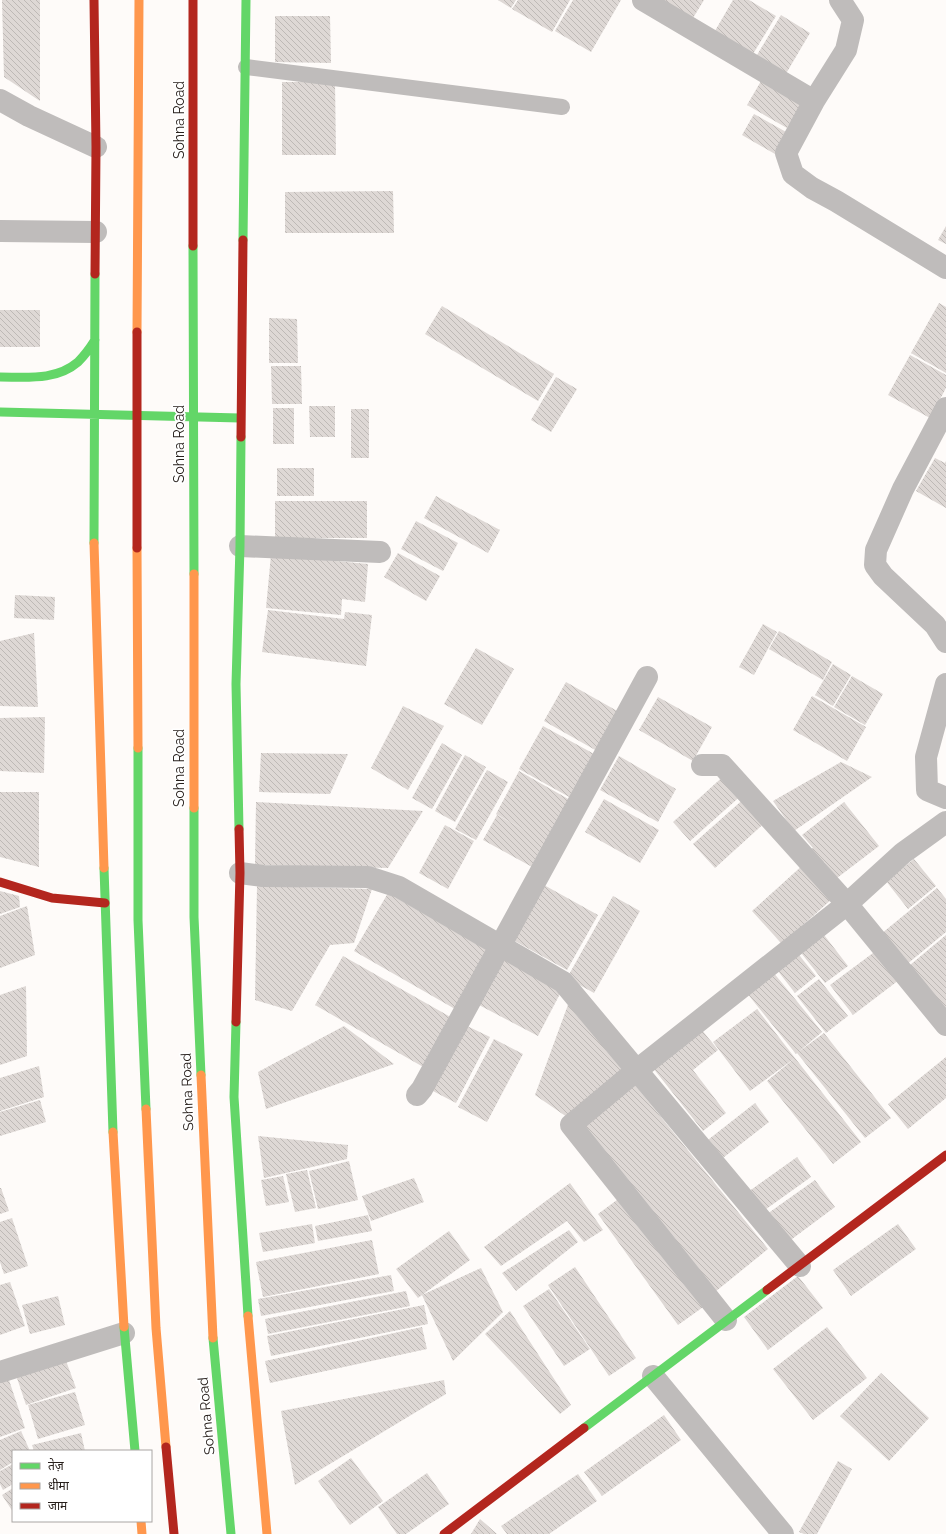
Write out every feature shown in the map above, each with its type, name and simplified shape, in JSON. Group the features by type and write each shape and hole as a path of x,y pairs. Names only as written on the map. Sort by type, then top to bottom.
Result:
{"main road":[{"path":"94,0 96,147 94,530 114,1148 124,1333 135,1450"},
{"path":"139,0 139,339 137,440 138,920 156,1328 174,1534"},
{"name":"Sohna Road","path":"193,0 192,442 194,917 211,1321 231,1534"},
{"path":"246,0 240,418 240,546 236,684 240,873 234,1097 249,1326 267,1534"},
{"path":"0,377 42,377 65,372 76,364 95,340"},
{"path":"0,412 94,413 240,418"},
{"path":"0,882 52,898 105,903"},
{"path":"444,1534 946,1155"},
{"path":"141,1522 142,1534"}],"street":[{"path":"643,0 814,100"},
{"path":"840,0 852,20 846,50 814,100 786,152 793,174 812,188 946,268"},
{"path":"0,100 29,116 96,147"},
{"path":"0,230 96,232"},
{"path":"946,408 903,489 876,550 875,565 883,576 935,625 946,642"},
{"path":"240,546 380,552"},
{"path":"418,1095 501,947 648,677"},
{"path":"946,684 926,757 927,790 946,798"},
{"path":"702,765 722,765 847,904 946,1025"},
{"path":"726,1320 571,1125 637,1070 847,904 903,852 946,822"},
{"path":"240,873 263,876 368,877 399,887 563,982 800,1266"},
{"path":"0,1372 124,1333"},
{"path":"653,1376 783,1534"}],"lane":[{"path":"246,67 562,107"}],"building":[{"path":"2,0 40,0 40,101 4,77"},
{"path":"498,0 516,0 511,8"},
{"path":"518,0 570,0 552,32 512,9"},
{"path":"573,0 621,0 591,52 555,31"},
{"path":"661,0 704,0 690,23"},
{"path":"733,0 749,0 776,16 750,59 712,36"},
{"path":"781,15 810,33 784,77 754,60"},
{"path":"275,16 330,16 331,63 275,62"},
{"path":"764,76 804,100 787,128 747,105"},
{"path":"282,82 335,82 336,155 282,155"},
{"path":"754,114 788,133 775,154 742,135"},
{"path":"393,191 394,233 285,233 285,192"},
{"path":"946,226 946,244 938,240"},
{"path":"939,303 946,307 946,373 911,353"},
{"path":"442,306 554,374 538,401 425,334"},
{"path":"0,310 40,310 40,347 0,347"},
{"path":"269,318 297,319 298,363 269,363"},
{"path":"910,355 946,375 946,388 930,418 888,395"},
{"path":"271,366 301,366 302,404 272,404"},
{"path":"556,377 577,389 551,432 531,420"},
{"path":"309,406 335,406 335,437 310,437"},
{"path":"273,408 294,408 294,444 273,444"},
{"path":"351,409 369,409 369,458 351,458"},
{"path":"935,458 945,463 946,461 946,508 916,491"},
{"path":"277,468 314,468 314,496 277,496"},
{"path":"436,496 500,530 488,553 424,518"},
{"path":"275,501 367,501 367,538 275,538"},
{"path":"416,521 458,543 443,571 401,549"},
{"path":"398,553 440,576 426,601 384,577"},
{"path":"271,555 368,564 365,602 342,599 341,615 266,608"},
{"path":"15,595 55,597 54,620 14,618"},
{"path":"268,610 344,619 345,612 372,615 366,666 262,652"},
{"path":"763,624 777,632 754,675 739,667"},
{"path":"779,631 832,662 823,680 769,649"},
{"path":"34,633 38,707 0,706 0,641"},
{"path":"476,648 514,669 482,725 444,704"},
{"path":"833,664 851,675 833,706 815,695"},
{"path":"852,676 883,694 865,725 834,707"},
{"path":"566,682 619,712 597,751 544,721"},
{"path":"812,696 866,727 847,761 793,730"},
{"path":"658,697 712,727 693,761 639,730"},
{"path":"403,706 444,726 408,790 371,768"},
{"path":"45,717 44,773 0,771 0,718"},
{"path":"543,726 596,755 571,798 519,769"},
{"path":"442,743 462,755 432,809 412,798"},
{"path":"261,753 348,754 330,794 259,792"},
{"path":"465,755 486,767 455,822 435,811"},
{"path":"619,756 676,789 658,822 600,790"},
{"path":"841,762 872,777 794,831 773,801"},
{"path":"487,770 508,782 476,840 455,829"},
{"path":"519,771 570,800 534,868 483,840 497,815 534,835 496,814"},
{"path":"727,773 744,793 690,841 673,822"},
{"path":"0,792 39,792 39,867 0,857"},
{"path":"747,796 768,820 715,868 693,844"},
{"path":"604,799 659,830 640,863 585,832"},
{"path":"256,802 423,811 388,868 255,865"},
{"path":"844,802 879,846 837,878 824,862 821,864 810,850 813,848 802,835"},
{"path":"445,825 474,841 448,889 419,873"},
{"path":"914,859 936,886 908,909 886,881"},
{"path":"804,864 833,898 782,944 752,911"},
{"path":"544,885 598,915 567,970 513,940"},
{"path":"257,886 372,889 354,943 330,945 292,1011 255,1000"},
{"path":"937,888 946,899 946,932 906,965 881,934"},
{"path":"0,891 19,896 20,907 0,914"},
{"path":"388,893 489,951 455,1009 354,951"},
{"path":"613,896 640,911 594,993 567,978"},
{"path":"27,906 35,955 0,968 0,916"},
{"path":"821,931 848,966 825,983 798,949"},
{"path":"946,935 946,1009 910,965"},
{"path":"795,950 816,976 795,993 774,966"},
{"path":"877,950 899,980 853,1015 830,985"},
{"path":"343,956 454,1019 425,1068 315,1005"},
{"path":"503,959 562,990 538,1036 479,1005"},
{"path":"773,972 822,1032 796,1054 746,992"},
{"path":"819,979 848,1016 826,1033 797,996"},
{"path":"26,986 27,1056 0,1065 0,995"},
{"path":"569,1002 623,1070 567,1117 535,1095"},
{"path":"757,1009 795,1058 750,1091 713,1042"},
{"path":"465,1025 490,1037 456,1103 431,1090"},
{"path":"344,1026 394,1064 266,1109 258,1072"},
{"path":"702,1030 718,1050 693,1070 726,1113 703,1131 653,1068"},
{"path":"824,1033 891,1118 865,1138 797,1053"},
{"path":"494,1039 523,1054 487,1122 458,1107"},
{"path":"946,1057 946,1098 908,1129 888,1104"},
{"path":"795,1058 861,1142 833,1164 767,1081"},
{"path":"39,1066 44,1097 0,1111 0,1078"},
{"path":"635,1085 768,1249 715,1292 581,1129"},
{"path":"40,1100 46,1122 0,1136 0,1112"},
{"path":"755,1103 769,1122 719,1161 704,1143"},
{"path":"258,1136 348,1145 347,1159 264,1178"},
{"path":"797,1157 811,1177 762,1212 748,1192"},
{"path":"349,1161 358,1200 318,1209 309,1171"},
{"path":"307,1170 316,1208 295,1212 286,1174"},
{"path":"283,1176 289,1202 266,1206 261,1180"},
{"path":"414,1178 424,1202 371,1221 362,1196"},
{"path":"815,1180 835,1207 788,1242 767,1214"},
{"path":"570,1183 603,1230 584,1242 567,1221 501,1266 484,1247"},
{"path":"0,1188 9,1211 0,1214"},
{"path":"625,1194 706,1305 678,1325 598,1214"},
{"path":"368,1215 372,1231 318,1241 315,1226"},
{"path":"12,1218 28,1266 4,1274 0,1262 0,1222"},
{"path":"312,1224 315,1243 263,1252 259,1233"},
{"path":"898,1224 916,1249 851,1296 833,1270"},
{"path":"569,1230 578,1242 516,1291 502,1273"},
{"path":"449,1231 470,1260 418,1298 396,1269"},
{"path":"372,1240 379,1274 263,1297 256,1262"},
{"path":"575,1267 636,1358 609,1376 548,1285"},
{"path":"481,1268 503,1312 453,1361 422,1295"},
{"path":"391,1275 394,1291 261,1316 258,1299"},
{"path":"798,1276 823,1308 768,1350 744,1317"},
{"path":"10,1282 25,1326 0,1335 0,1285"},
{"path":"549,1289 590,1349 564,1366 523,1306"},
{"path":"406,1291 410,1306 268,1334 265,1319"},
{"path":"58,1296 65,1325 30,1334 22,1305"},
{"path":"424,1305 428,1324 271,1356 267,1336"},
{"path":"510,1311 571,1405 560,1414 485,1334"},
{"path":"422,1327 427,1349 270,1383 265,1361"},
{"path":"827,1327 867,1378 813,1420 773,1369"},
{"path":"65,1358 76,1388 26,1405 16,1375"},
{"path":"881,1373 929,1418 889,1461 840,1416"},
{"path":"8,1377 25,1428 0,1437 0,1380"},
{"path":"444,1380 446,1394 295,1485 281,1411"},
{"path":"75,1392 85,1425 38,1439 28,1405"},
{"path":"664,1415 681,1440 602,1496 584,1472"},
{"path":"21,1431 30,1450 12,1450 12,1463 0,1470 0,1440"},
{"path":"81,1433 85,1450 34,1450 32,1445"},
{"path":"351,1458 383,1501 350,1525 318,1481"},
{"path":"838,1461 852,1469 817,1534 804,1534 799,1532"},
{"path":"12,1465 12,1485 3,1490 0,1484 0,1471"},
{"path":"427,1473 449,1504 406,1534 397,1534 378,1507"},
{"path":"578,1474 597,1501 549,1534 507,1534 501,1526"},
{"path":"12,1489 12,1510 2,1495"},
{"path":"480,1519 497,1534 471,1534"}],"traffic: fast":[{"path":"243,240 246,0"},
{"path":"193,246 194,574"},
{"path":"94,543 95,274"},
{"path":"0,377 40,377 60,372 78,362 95,340"},
{"path":"0,412 240,418"},
{"path":"239,829 236,684 240,546 241,437"},
{"path":"138,748 138,920 146,1109"},
{"path":"194,808 194,917 201,1075"},
{"path":"104,868 113,1132"},
{"path":"236,1022 234,1097 248,1316"},
{"path":"584,1428 767,1290"},
{"path":"124,1327 135,1450"},
{"path":"213,1338 231,1534"}],"traffic: slow":[{"path":"137,332 139,0"},
{"path":"94,543 104,868"},
{"path":"137,548 138,748"},
{"path":"194,574 194,808"},
{"path":"201,1075 213,1338"},
{"path":"146,1109 156,1328 166,1447"},
{"path":"113,1132 124,1327"},
{"path":"248,1316 267,1534"},
{"path":"141,1522 142,1534"}],"traffic: jam":[{"path":"94,0 96,147 95,274"},
{"path":"193,0 193,246"},
{"path":"241,437 243,240"},
{"path":"137,332 137,548"},
{"path":"236,1022 240,873 239,829"},
{"path":"0,882 52,898 105,903"},
{"path":"767,1290 946,1155"},
{"path":"444,1534 584,1428"},
{"path":"166,1447 174,1534"}]}
